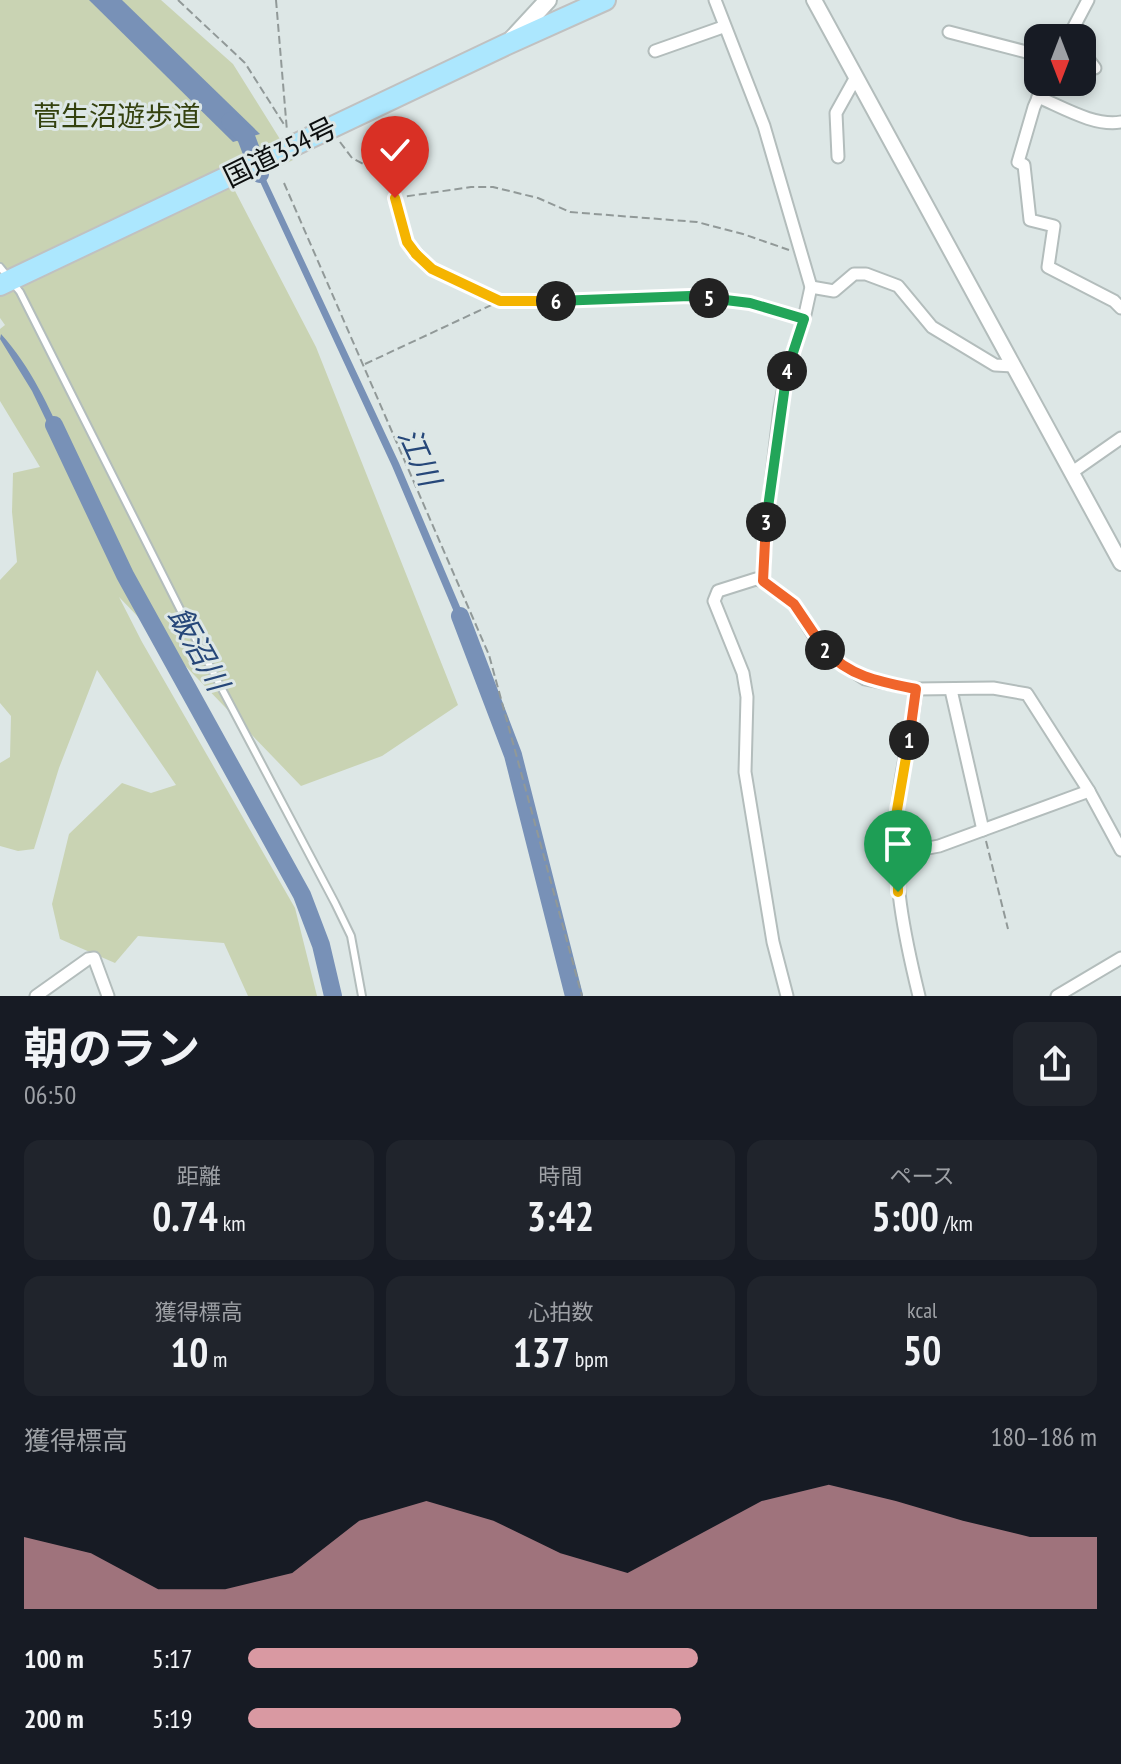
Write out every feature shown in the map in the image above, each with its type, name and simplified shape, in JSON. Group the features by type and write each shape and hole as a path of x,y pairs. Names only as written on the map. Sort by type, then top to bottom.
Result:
{"highway":[{"name":"国道354号","path":"4,279 605,0"}],"main road":[{"path":"505,45 548,0"}],"street":[{"path":"715,0 764,126 811,287 787,370 780,408 763,581"},
{"path":"814,0 1121,563"},
{"path":"1076,24 1088,0"},
{"path":"655,51 723,27"},
{"path":"949,32 1024,51"},
{"path":"838,157 836,113 856,77"},
{"path":"1121,122 1093,119 1038,97 1018,162 1024,165 1030,220 1054,226 1048,267 1114,301 1121,308"},
{"path":"811,287 834,291 854,274 866,274 898,286 932,327 995,365 1013,366"},
{"path":"1071,473 1121,438"},
{"path":"787,996 773,942 745,772 745,685 714,601 718,591 756,579 763,581 794,604 818,642 845,668 865,679 916,689 993,688 1027,694 1089,791 1121,850"},
{"path":"916,689 897,810 896,854 904,936 919,996"},
{"path":"951,690 983,830"},
{"path":"896,854 939,846 1089,791"},
{"path":"36,996 88,959 94,958 108,996"},
{"path":"1057,996 1121,958"}],"lane":[{"path":"4,279 335,903 351,936 362,996"}],"path":[{"path":"178,0 245,63 285,126 293,147"},
{"path":"276,0 285,126"},
{"path":"330,128 352,158 375,170 395,198 407,242 423,263 500,301"},
{"path":"284,183 489,655 582,996"},
{"path":"395,198 471,187 493,187 538,198 570,212 697,222 743,234 801,255"},
{"path":"364,365 500,301 690,296 750,303 804,319"},
{"path":"983,830 1008,929"}],"green space":[{"name":"菅生沼遊歩道","path":"0,0 161,0 233,64 293,160 234,189 316,347 458,705 382,756 301,786 119,597 295,908 317,996 248,996 224,943 138,936 115,963 60,939 52,904 69,834 122,783 151,793 176,785 97,670 59,768 34,849 18,851 0,846 0,763 10,757 11,716 0,703 0,580 17,562 12,512 13,473 40,467 0,401 0,329 5,325 0,318"}],"water":[{"path":"89,0 122,0 260,134 233,142"},
{"path":"255,156 399,463 472,635 465,638 392,466 249,158"},
{"path":"1,334 30,374 67,447 60,449 32,391 0,339"}],"waterway":[{"name":"江川","path":"230,121 246,137 260,174"},
{"name":"飯沼川","path":"54,425 125,575 302,895 321,945 333,996"},
{"name":"江川","path":"460,616 513,755 574,996"}],"route":[{"path":"395,198 407,242 423,263 500,301 690,296 750,303 804,319 787,370 780,408 763,581 794,604 818,642 845,668 865,679 916,689 897,810 898,892"}]}
